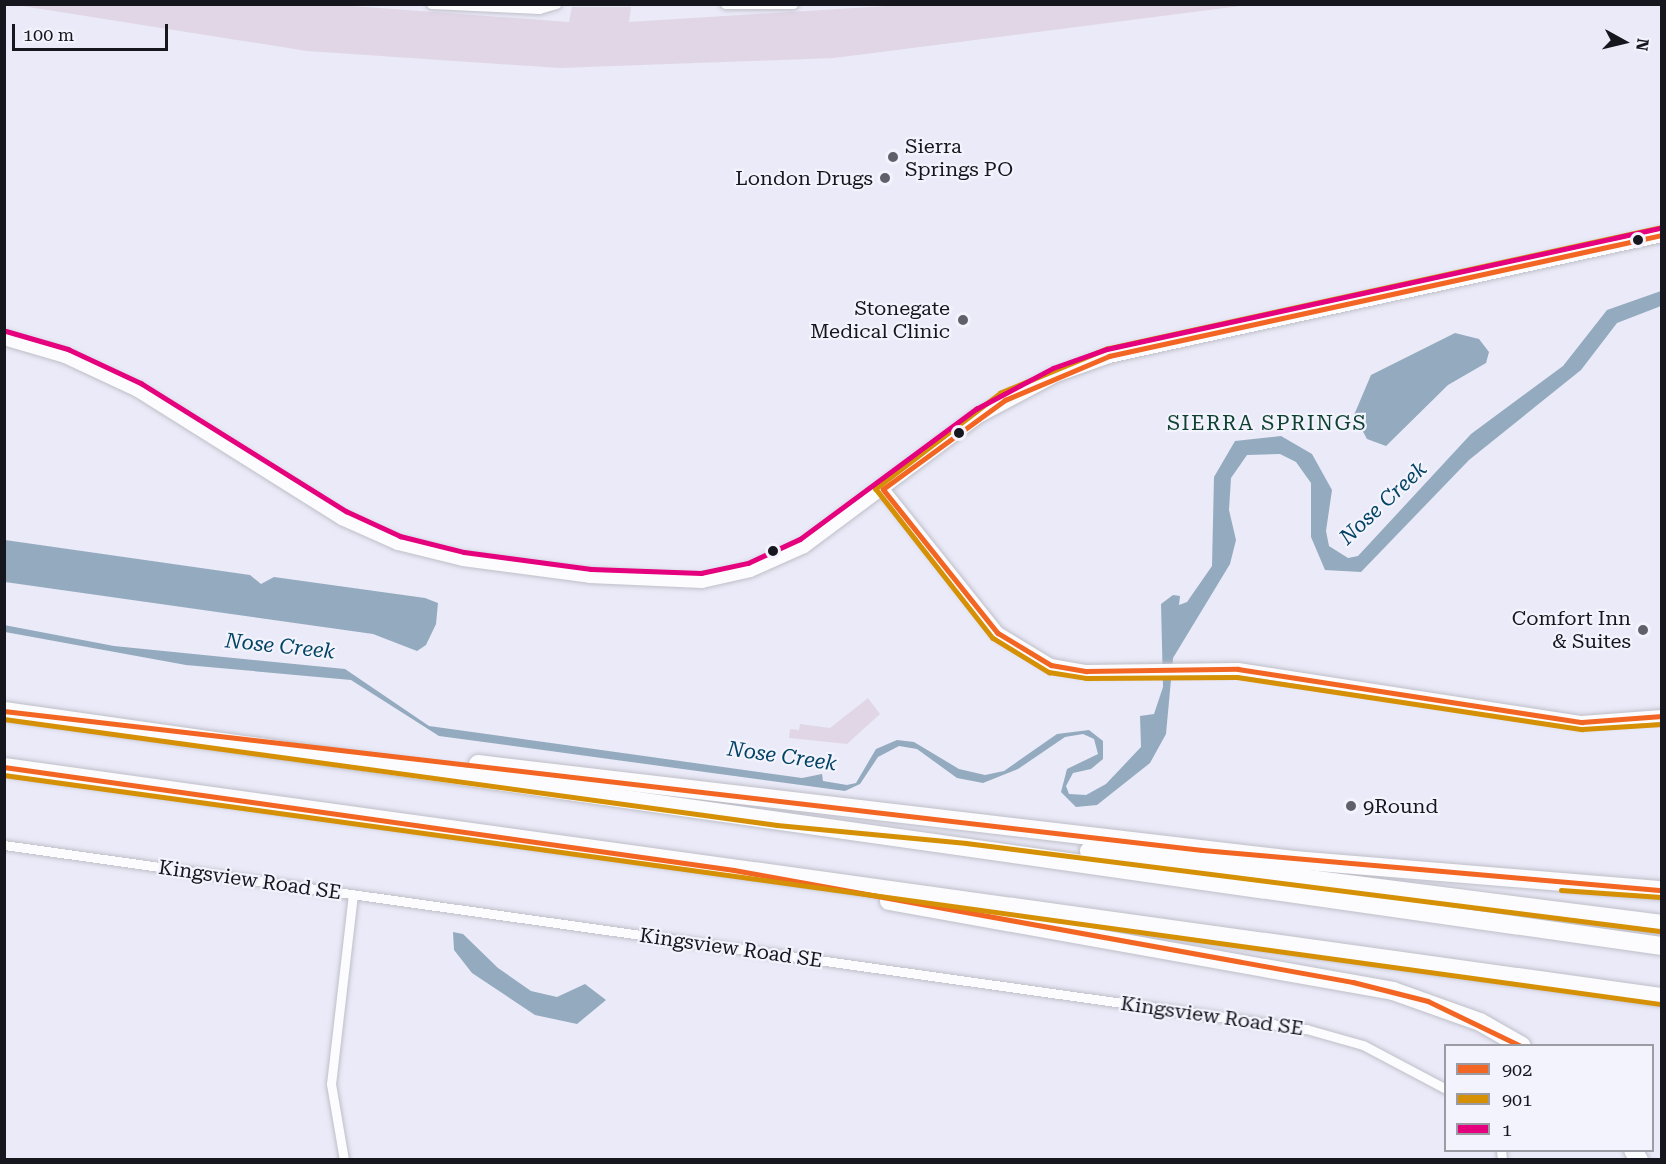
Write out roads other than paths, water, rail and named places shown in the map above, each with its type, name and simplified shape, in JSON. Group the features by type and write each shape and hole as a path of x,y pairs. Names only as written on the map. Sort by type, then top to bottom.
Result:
{"highway":[{"path":"4,711 778,818 1662,946"},
{"path":"103,725 1294,860 1662,890"},
{"path":"4,767 1662,997"},
{"path":"778,818 967,836 1662,924"},
{"path":"734,870 1393,991 1480,1022 1518,1044"}],"main road":[{"path":"4,338 65,356 138,390 367,531 463,559 590,576 702,581 780,559 883,489 989,410 1047,379 1109,356 1662,235"}],"street":[{"path":"431,4 539,9 556,4"},
{"path":"724,4 793,4"},
{"path":"883,489 973,604 1013,645 1071,669 1184,668 1257,672 1582,722 1662,716"},
{"name":"Kingsview Road SE","path":"4,845 1306,1029 1363,1045 1444,1088"},
{"path":"344,1160 331,1084 353,894"}],"water":[{"path":"1661,291 1661,306 1617,323 1581,370 1469,460 1361,572 1325,570 1311,537 1311,483 1296,462 1280,454 1247,455 1231,478 1229,510 1236,540 1230,564 1173,658 1166,734 1150,763 1097,805 1076,807 1061,792 1067,769 1098,754 1094,739 1083,734 1065,737 1018,769 983,783 957,778 917,749 899,746 878,757 860,784 845,791 439,736 351,680 186,665 5,632 4,625 114,646 345,669 429,726 802,778 822,774 823,781 847,785 856,783 876,749 897,740 914,742 959,769 985,775 1004,771 1057,734 1089,730 1103,741 1103,759 1091,769 1073,773 1066,786 1069,794 1086,795 1106,784 1141,747 1140,716 1154,714 1163,687 1161,604 1173,595 1180,596 1179,605 1187,602 1212,566 1214,477 1235,441 1281,436 1312,454 1332,490 1326,531 1329,546 1348,558 1358,556 1471,434 1563,366 1607,310"},
{"path":"1455,333 1479,339 1489,352 1486,363 1448,385 1386,446 1367,439 1354,415 1371,375"},
{"path":"5,540 250,575 261,584 274,577 425,598 438,603 436,624 426,645 417,651 373,634 5,582"},
{"path":"453,932 463,934 498,968 531,991 557,997 585,984 606,1000 577,1024 535,1015 472,973 454,950"}],"place":[{"name":"Sierra Springs PO","path":"893,157"},
{"name":"London Drugs","path":"885,178"},
{"name":"Stonegate Medical Clinic","path":"963,320"},
{"name":"Comfort Inn & Suites","path":"1643,630"},
{"name":"9Round","path":"1351,806"}],"district":[{"name":"SIERRA SPRINGS","path":"1267,423"}],"water label":[{"name":"Nose Creek","path":"1383,503"},
{"name":"Nose Creek","path":"280,646"},
{"name":"Nose Creek","path":"782,756"}]}
